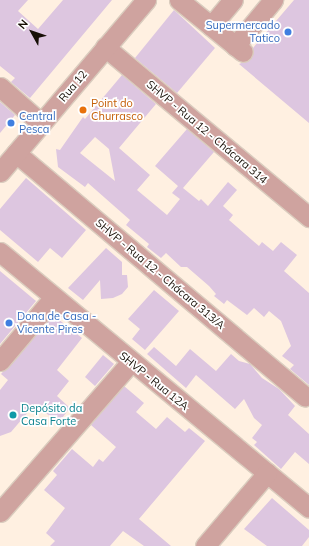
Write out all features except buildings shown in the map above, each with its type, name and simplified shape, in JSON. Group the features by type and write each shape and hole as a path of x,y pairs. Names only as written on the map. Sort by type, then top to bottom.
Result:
{"street":[{"name":"Rua 12","path":"0,172 146,0"},
{"path":"211,26 233,0"},
{"path":"189,3 211,26 239,49 273,0"},
{"name":"SHVP - Rua 12 - Chácara 314","path":"105,47 309,217"},
{"path":"0,87 41,123"},
{"name":"SHVP - Rua 12 - Chácara 313/A","path":"16,153 305,396"},
{"name":"SHVP - Rua 12A","path":"0,252 53,298 267,473 306,499"},
{"path":"0,361 53,298"},
{"path":"0,512 131,362"},
{"path":"205,546 267,473"}],"place":[{"name":"Supermercado Tatico","path":"288,32"},
{"name":"Point do Churrasco","path":"83,110"},
{"name":"Central Pesca","path":"11,123"},
{"name":"Dona de Casa - Vicente Pires","path":"9,323"},
{"name":"Depósito da Casa Forte","path":"13,415"}]}
